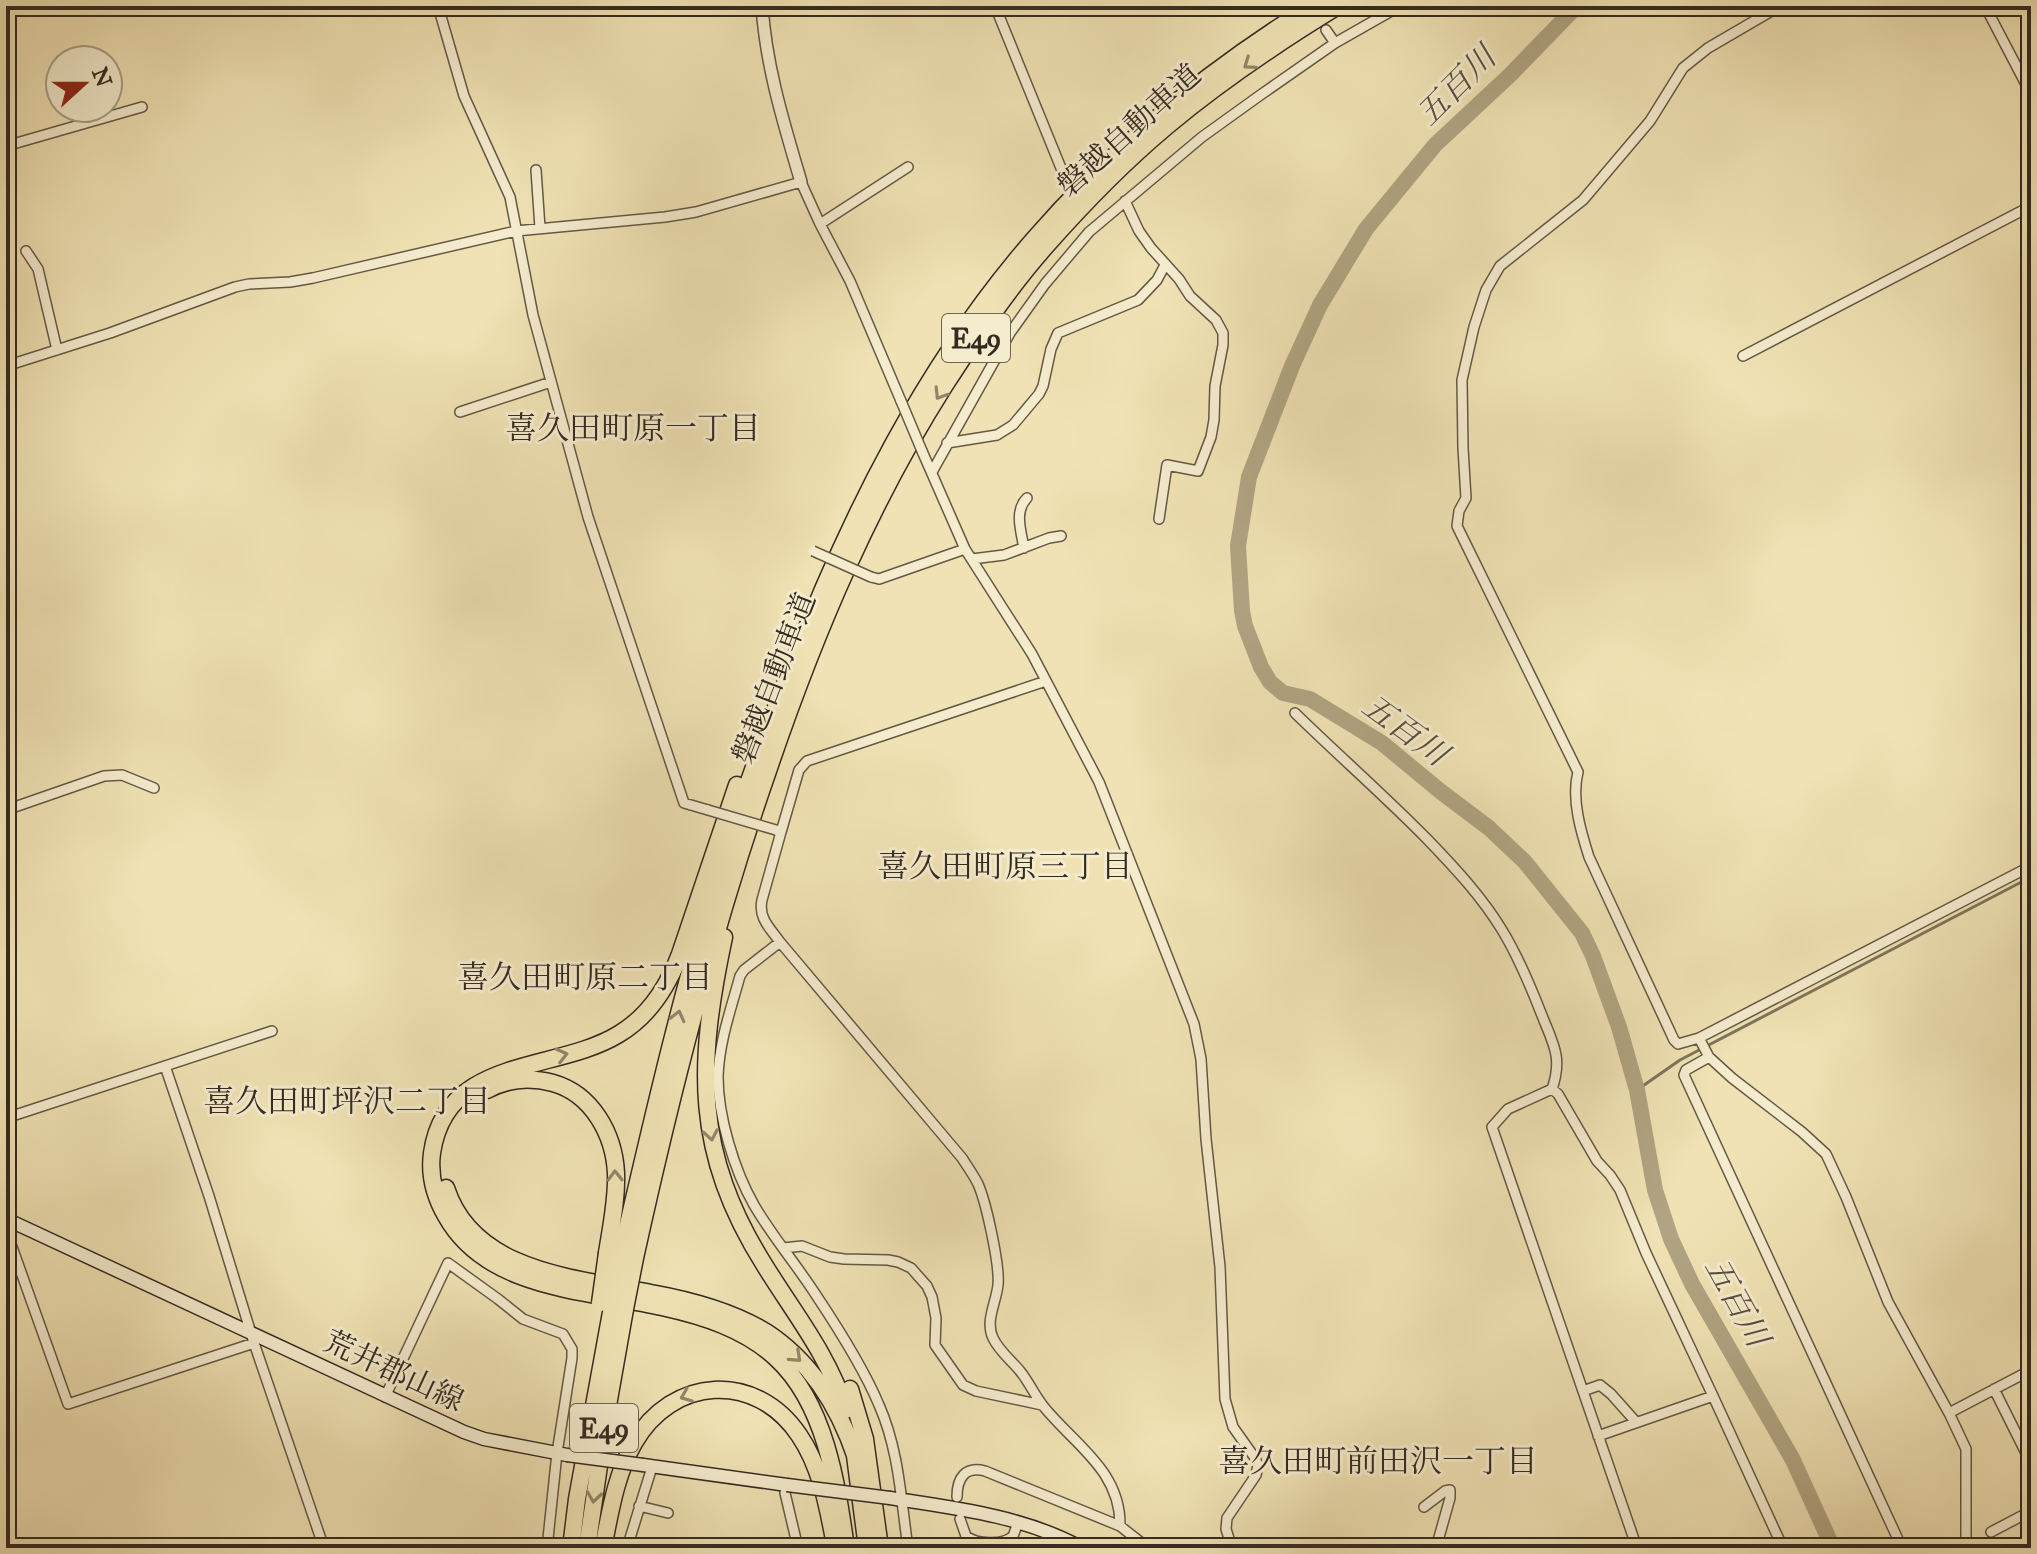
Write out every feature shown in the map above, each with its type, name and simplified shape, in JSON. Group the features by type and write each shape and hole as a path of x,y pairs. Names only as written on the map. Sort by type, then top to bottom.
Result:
{"highway":[{"name":"磐越自動車道","path":"587,1548 607,1411 612,1306 621,1255 682,1000 728,842 777,704 825,582 860,507 915,403 958,337 1035,238 1129,142 1211,74 1312,6"},
{"name":"磐越自動車道","path":"621,1255 665,1124 742,846 790,707 820,629 871,515 915,433 1007,295 1044,248 1097,192 1166,126 1256,59 1338,6"},
{"path":"777,704 735,788 680,954 655,1002 634,1024 608,1040 577,1052 501,1072 473,1087 442,1120 433,1149 432,1178 441,1207 459,1234 483,1255 506,1269 530,1280 570,1290 676,1310 744,1342 768,1361 788,1386 804,1415 821,1461 839,1547"},
{"path":"763,784 724,940 706,1052 707,1108 713,1146 726,1189 744,1229 808,1329 828,1365 845,1408 856,1458 867,1548"},
{"path":"571,1548 584,1408 612,1306 621,1255 614,1202 615,1166 606,1130 591,1106 558,1085 531,1079 505,1082 482,1092 465,1107 446,1138 443,1176 451,1204 475,1235 498,1252 534,1269 560,1276 654,1293 690,1302 739,1319 766,1333 792,1352 822,1386 838,1412 856,1458"},
{"path":"744,1229 762,1258 816,1325 843,1371 865,1439 880,1548"},
{"path":"603,1548 619,1477 633,1444 647,1423 678,1398 715,1389 742,1393 767,1405 799,1435 824,1492 839,1547"}],"main road":[{"name":"荒井郡山線","path":"6,1219 253,1339 474,1435 562,1454 896,1499"},
{"path":"896,1499 1018,1522 1082,1548"}],"street":[{"path":"438,6 464,96 510,197 533,315 588,517 684,803 778,831"},
{"path":"762,6 771,73 801,182 850,281 965,549 1028,647 1099,782 1194,1024 1198,1038 1220,1267 1225,1399 1233,1427 1258,1465 1256,1475 1227,1518 1226,1529 1232,1548"},
{"path":"995,6 1063,173"},
{"path":"932,472 1010,333 1045,284 1089,232 1202,137 1335,43 1400,6"},
{"path":"1780,6 1708,48 1683,68 1650,121 1583,200 1500,266 1486,290 1462,380 1466,498 1459,511 1457,526 1578,772 1576,793 1582,835 1589,857 1674,1040 1678,1044 1703,1047 1732,1078 1826,1154 1888,1302 1949,1413 1967,1454 1966,1548"},
{"path":"1985,6 2031,94"},
{"path":"1326,30 1335,43"},
{"path":"6,146 142,107"},
{"path":"820,224 908,167"},
{"path":"536,170 540,228"},
{"path":"6,366 110,333 235,287 313,278 516,231 696,212 801,182"},
{"path":"1125,201 1145,241 1190,296 1216,320 1223,333 1213,427 1198,471 1167,465 1159,519"},
{"path":"1743,356 2031,206"},
{"path":"26,251 38,269 57,350"},
{"path":"947,443 997,435 1013,425 1043,386 1058,333 1138,300 1157,280 1165,265"},
{"path":"460,412 551,382"},
{"path":"1024,548 1019,517 1022,503 1027,498"},
{"path":"972,559 1004,555 1061,536"},
{"path":"810,549 879,579 965,549"},
{"path":"1046,681 807,761 799,770 778,831 760,908 765,922 780,942 972,1173 984,1200 996,1261 998,1287 990,1319 992,1336 1042,1405 1103,1471 1117,1498 1120,1526"},
{"path":"1295,713 1399,810 1472,889 1501,928 1531,986 1553,1043 1558,1067 1552,1089"},
{"path":"6,810 104,776 122,775 154,788"},
{"path":"1902,1548 1684,1075 1703,1047 2031,866"},
{"path":"780,942 740,976 726,1025 718,1076 724,1122 742,1181 753,1204 817,1296 879,1403 896,1454 896,1499 908,1548"},
{"path":"6,1118 272,1031"},
{"path":"165,1066 324,1548"},
{"path":"1552,1089 1508,1109 1492,1127 1637,1548"},
{"path":"1552,1089 1558,1094 1597,1161 1620,1190 1646,1253 1783,1548"},
{"path":"6,1230 68,1404 253,1339"},
{"path":"783,1248 802,1246 830,1257 888,1260 911,1268 927,1286 932,1297 936,1318 935,1345 963,1385 976,1391 1042,1405"},
{"path":"385,1397 448,1263 523,1319 563,1334 572,1349 572,1358 562,1454 547,1548"},
{"path":"1949,1413 2031,1370"},
{"path":"1583,1391 1600,1385 1636,1422"},
{"path":"1994,1389 2031,1463"},
{"path":"1598,1436 1713,1396"},
{"path":"627,1548 648,1466"},
{"path":"957,1497 960,1477 979,1469 1120,1526 1148,1548"},
{"path":"787,1485 785,1493 798,1548"},
{"path":"1424,1507 1450,1490 1436,1548"},
{"path":"639,1506 668,1513"},
{"path":"1991,1532 2031,1511"},
{"path":"960,1519 966,1536 977,1543 1008,1539 1014,1535 1018,1522"}],"waterway":[{"name":"五百川","path":"1577,6 1510,75 1435,145 1366,229 1320,305 1292,366 1249,477 1238,546 1242,611 1261,667 1270,682 1283,693 1310,699 1382,743 1489,828 1525,862 1582,933 1619,1027 1637,1090 1655,1190 1671,1239 1692,1284 1793,1460 1833,1548"},
{"path":"1637,1090 1680,1060 2031,877"}],"district":[{"name":"喜久田町原一丁目","path":"633,428"},
{"name":"喜久田町原三丁目","path":"1005,866"},
{"name":"喜久田町原二丁目","path":"585,977"},
{"name":"喜久田町坪沢二丁目","path":"347,1101"},
{"name":"喜久田町前田沢一丁目","path":"1378,1461"}]}
